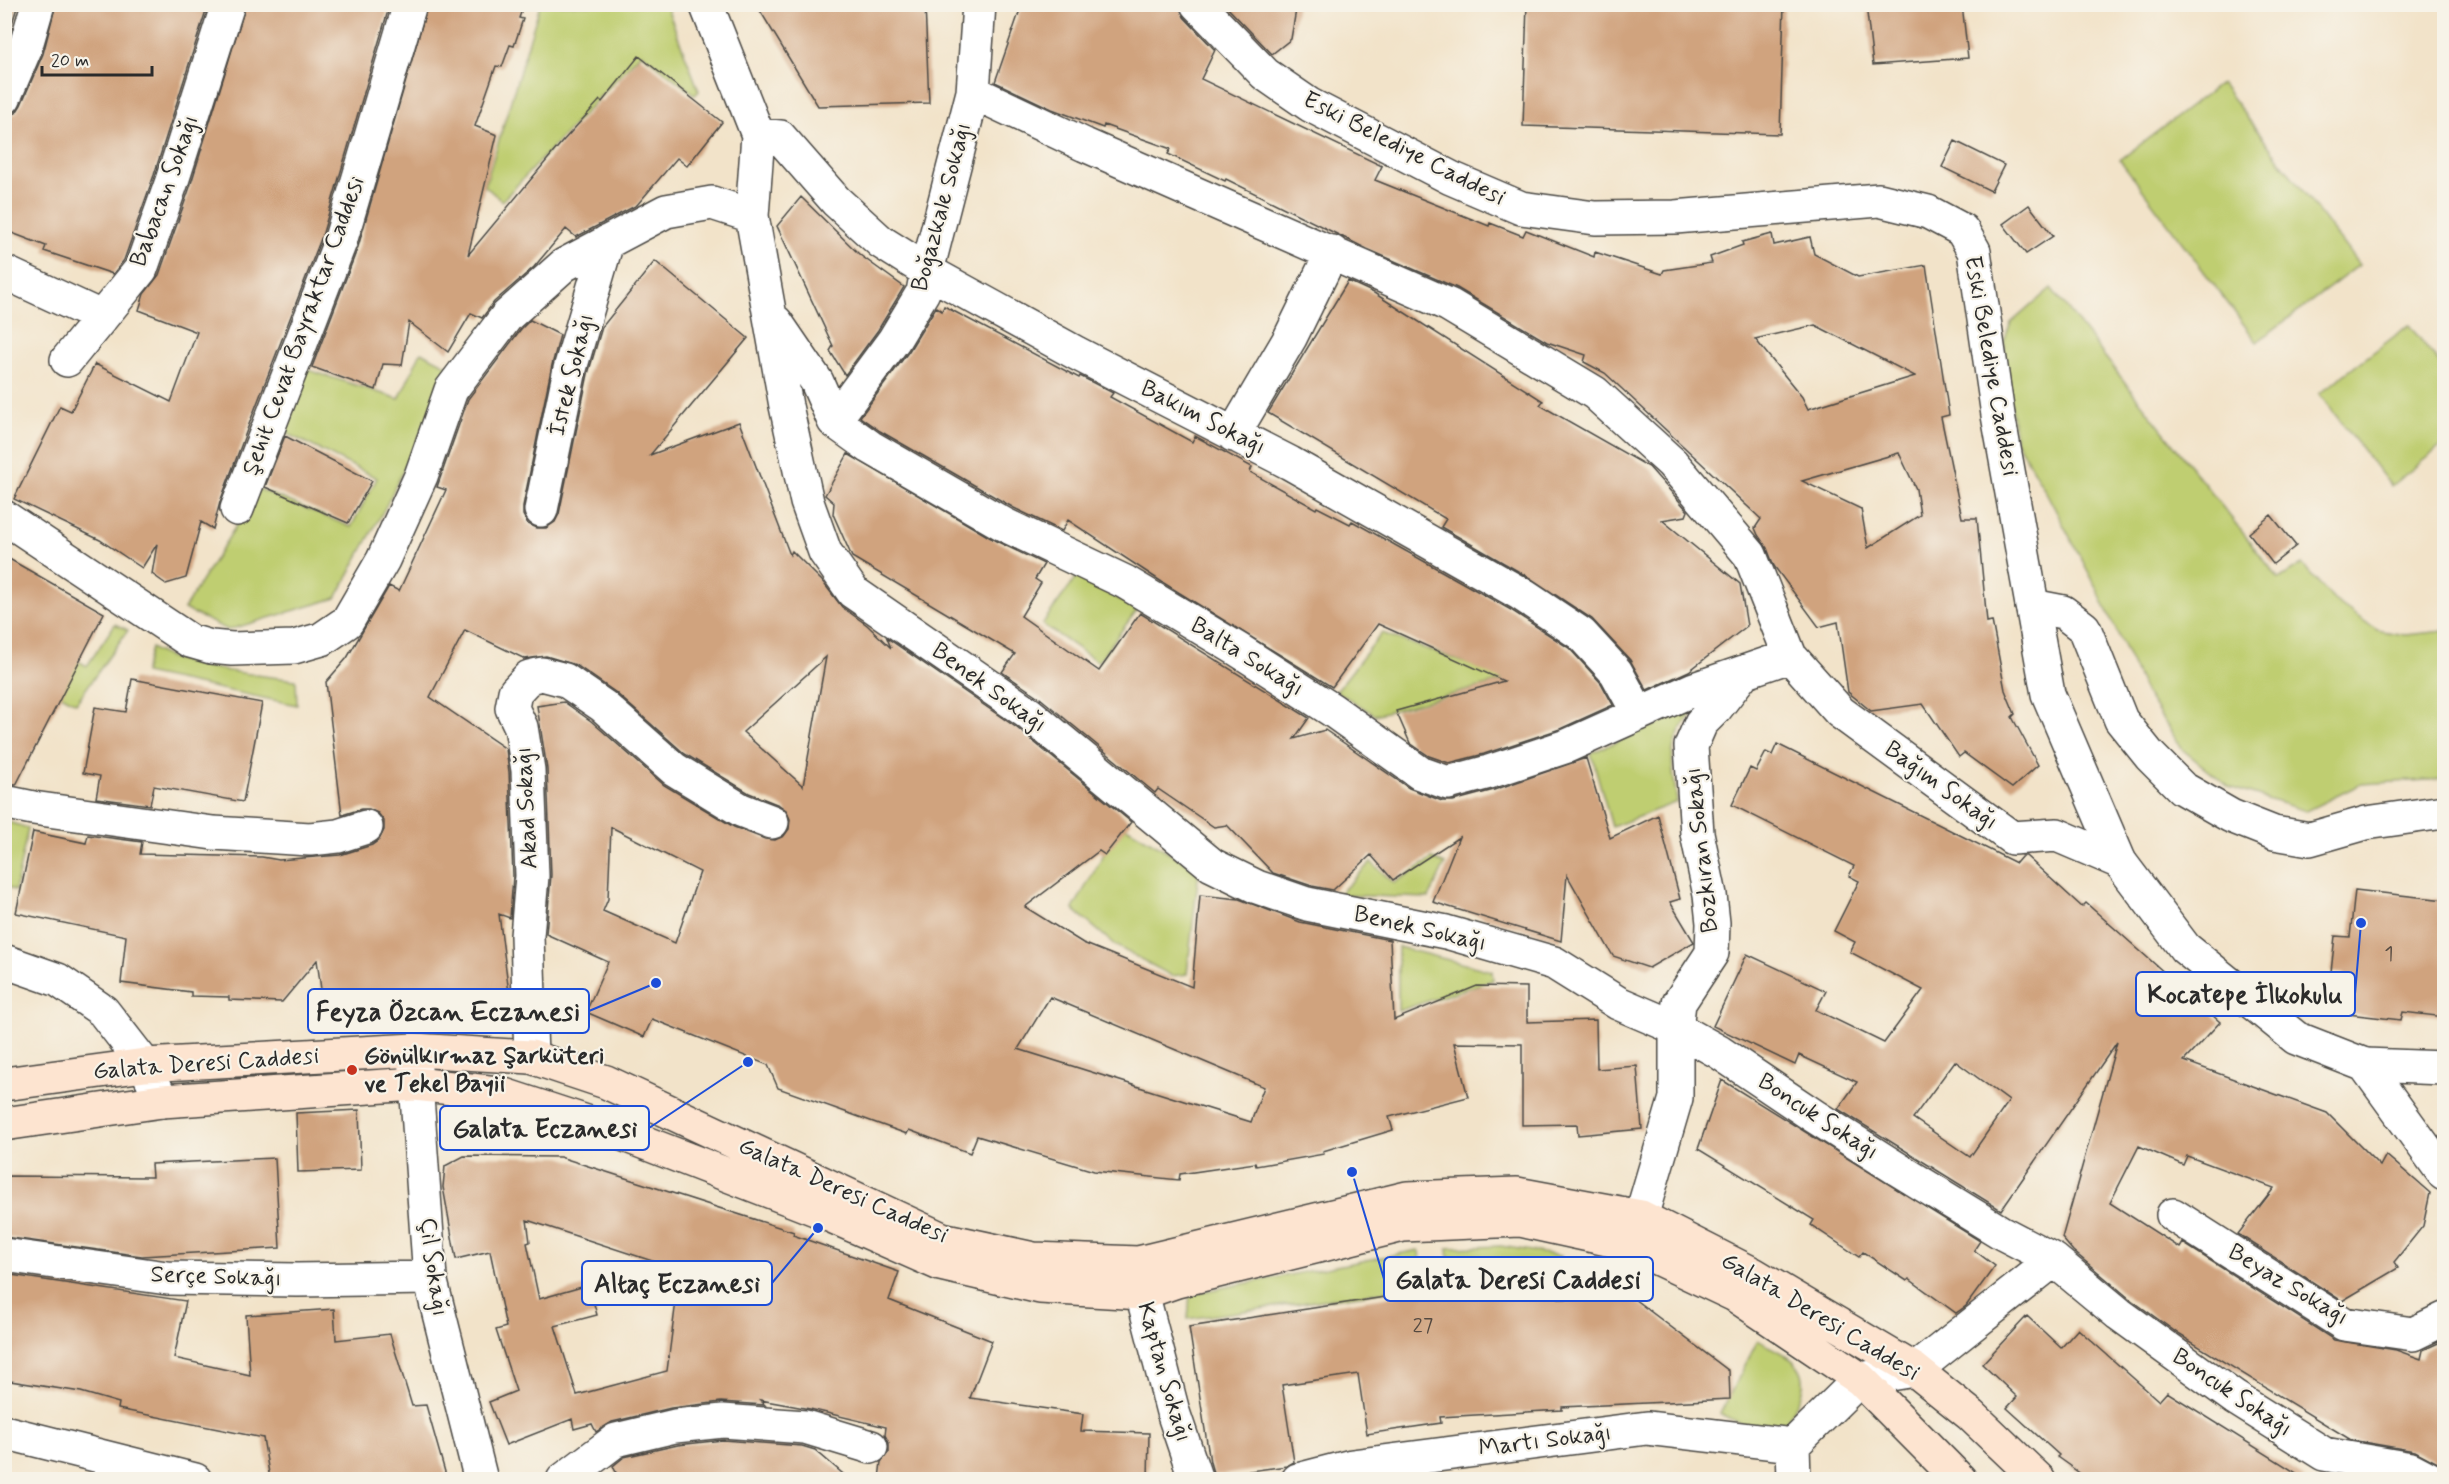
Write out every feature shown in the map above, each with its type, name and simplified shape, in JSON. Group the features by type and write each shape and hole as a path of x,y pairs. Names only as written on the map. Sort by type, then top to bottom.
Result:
{"main road":[{"name":"Galata Deresi Caddesi","path":"4,1084 145,1065 414,1050 531,1057 606,1082 942,1239 1034,1259 1140,1278"},
{"name":"Galata Deresi Caddesi","path":"4,1124 162,1101 415,1084 498,1093 617,1132 818,1210 940,1264 1040,1287 1140,1278 1407,1198 1517,1194 1633,1230 1753,1274 1915,1370 1971,1415 2039,1479"},
{"name":"Galata Deresi Caddesi","path":"1633,1230 1735,1294 1860,1379 1960,1479"}],"street":[{"path":"4,98 25,49 38,4"},
{"name":"Babacan Sokağı","path":"67,360 141,269 172,181 228,4"},
{"name":"Şehit Cevat Bayraktar Caddesi","path":"237,509 340,242 410,4"},
{"name":"Benek Sokağı","path":"706,4 758,135 752,216 807,502 825,552 853,592 1028,713 1212,865 1257,887 1307,904 1446,932 1554,963 1618,1003 1676,1028"},
{"name":"Boğazkale Sokağı","path":"834,421 900,330 923,292 973,92 979,4"},
{"name":"Eski Belediye Caddesi","path":"1197,4 1265,74 1310,105 1451,178 1521,207 1595,218 1675,217 1879,200 1928,212 1962,230 1974,251 1998,415 2048,694 2120,862 2185,948 2296,1038 2365,1065"},
{"path":"973,92 1085,145 1449,305 1595,393 1672,463 1750,555 1790,656"},
{"name":"Bakım Sokağı","path":"758,135 780,137 836,201 881,242 927,272 1300,469 1521,594 1581,634 1616,672 1639,714"},
{"path":"4,516 190,640 211,647 232,649 294,647 322,639 347,621 383,560 421,476 451,390 507,316 564,265 666,211 712,203 752,216"},
{"name":"İstek Sokağı","path":"542,510 570,369 607,242"},
{"path":"1233,435 1290,338 1332,252"},
{"path":"4,272 102,317"},
{"path":"769,311 817,382 834,421"},
{"name":"Balta Sokağı","path":"834,421 870,447 1005,525 1125,582 1237,649 1332,711 1420,773 1448,783 1567,746 1694,689 1790,656"},
{"path":"2032,606 2063,612 2084,628 2121,720 2150,756 2182,788 2231,816 2274,833 2310,839 2366,823 2445,812"},
{"name":"Bağım Sokağı","path":"1790,656 1840,712 2012,838 2057,836 2120,862"},
{"name":"Bozkıran Sokağı","path":"1633,1230 1676,1098 1676,1028 1679,1003 1712,953 1713,923 1697,833 1690,746 1701,723 1744,672"},
{"name":"Akad Sokağı","path":"531,1057 527,936 532,876 528,770 522,727 512,708 515,692 529,677 542,674 565,680 603,706 674,769 741,810 772,822"},
{"path":"4,802 213,833 310,839 338,836 366,827"},
{"path":"4,961 58,980 103,1011 145,1065 162,1101"},
{"name":"Boncuk Sokağı","path":"1676,1028 1719,1052 1814,1116 1992,1227 2054,1260 2119,1314 2235,1398 2324,1454 2411,1469 2432,1479"},
{"name":"Çil Sokağı","path":"414,1050 429,1278 481,1479"},
{"path":"2365,1065 2445,1068"},
{"path":"2365,1065 2445,1174"},
{"name":"Beyaz Sokağı","path":"2173,1215 2344,1324 2413,1334 2445,1319"},
{"name":"Serçe Sokağı","path":"4,1255 166,1278 297,1280 429,1278"},
{"path":"1794,1479 1792,1445 1860,1379 1915,1370 2054,1260"},
{"name":"Kaptan Sokağı","path":"1140,1278 1173,1412 1196,1479"},
{"path":"563,1479 598,1469 616,1440 675,1426 723,1421 806,1427 871,1447"},
{"name":"Martı Sokağı","path":"1298,1479 1352,1466 1647,1428 1792,1445"},
{"path":"4,1432 195,1479"}],"green space":[{"path":"540,5 666,5 699,91 695,95 641,53 502,201 485,186"},
{"path":"2221,83 2359,265 2257,342 2120,160"},
{"path":"2051,288 2279,579 2302,564 2334,600 2377,630 2405,635 2444,631 2444,779 2361,784 2306,811 2229,787 2183,750 2146,694 2092,579 2015,439 2004,341 2011,323"},
{"path":"2409,325 2444,369 2444,444 2391,486 2319,394"},
{"path":"421,352 454,369 386,506 336,598 228,630 184,609 259,489 351,527 377,478 280,430 302,368 399,399"},
{"path":"1078,575 1137,610 1098,662 1042,624"},
{"path":"115,624 128,630 76,703 5,665 19,628 87,666"},
{"path":"1382,633 1502,676 1502,681 1375,715 1336,691"},
{"path":"151,648 181,661 200,666 296,680 297,705 144,673"},
{"path":"1698,706 1687,719 1675,741 1672,761 1677,802 1612,827 1591,753"},
{"path":"5,821 28,828 15,891 5,886"},
{"path":"1121,824 1199,870 1187,974 1172,976 1116,946 1073,909"},
{"path":"1432,859 1445,864 1429,898 1338,895 1371,862 1394,883"},
{"path":"1398,947 1492,971 1493,980 1398,1011"},
{"path":"1501,1246 1561,1256 1556,1266 1519,1261 1464,1267 1466,1359 1457,1358 1448,1248"},
{"path":"1419,1250 1423,1286 1188,1319 1190,1294"},
{"path":"1758,1340 1794,1362 1802,1374 1803,1383 1802,1392 1788,1419 1777,1433 1767,1435 1720,1414"}],"building":[{"path":"4,4 18,4 4,49"},
{"path":"56,4 208,4 154,175 124,260 113,274 44,251 46,246 4,230 4,122 6,117 16,113 21,105 43,54"},
{"path":"246,4 390,4 322,236 220,502 213,529 201,522 186,578 166,584 152,574 157,544 142,568 100,540 14,499 60,406 71,411 95,364 171,402 197,332 139,310 144,294 159,275 190,187"},
{"path":"428,4 524,4 519,18 523,19 514,46 510,45 502,67 496,66 475,126 497,135 468,255 562,142 600,100 602,102 639,56 722,122 687,166 677,158 637,205 576,237 566,229 534,267 494,302 482,318 471,313 448,352 409,322 402,365 383,364 376,390 312,367 358,247"},
{"path":"756,4 925,4 929,103 818,106"},
{"path":"1022,4 1179,4 1184,17 1215,50 1201,79 1382,166 1375,180 1489,226 1490,223 1523,236 1526,230 1594,257 1595,252 1662,274 1664,270 1712,263 1710,257 1743,245 1742,242 1772,234 1774,245 1810,237 1814,254 1858,277 1926,265 1949,415 1941,417 1962,518 1977,518 1987,622 1992,621 2005,690 2015,714 2012,717 2038,765 2012,788 1964,753 1959,757 1923,704 1871,711 1848,692 1838,622 1819,627 1774,566 1755,528 1761,519 1605,373 1584,362 1586,355 1547,342 1457,288 1367,249 1226,179 1225,181 1168,154 1171,149 1052,109 995,82","holes":["1815,325 1915,376 1808,409 1802,397 1755,339","1899,453 1916,489 1920,515 1868,548 1861,509 1802,481"]},
{"path":"1224,4 1297,4 1291,39 1272,54"},
{"path":"1527,4 1784,4 1780,134 1523,126"},
{"path":"1866,4 1962,4 1968,58 1873,65"},
{"path":"1955,141 2004,165 1991,191 1942,167"},
{"path":"801,197 860,255 904,287 878,330 845,375 830,351 833,346 777,226"},
{"path":"2029,205 2053,236 2026,254 2003,224"},
{"path":"655,261 748,338 650,455 739,422 790,555 792,551 822,581 842,607 867,625 891,648 887,638 1017,728 1131,822 1105,855 1099,851 1025,907 1083,943 1192,987 1200,895 1239,899 1300,922 1390,940 1394,1020 1477,986 1527,987 1527,1022 1596,1020 1597,1069 1637,1066 1642,1129 1578,1135 1577,1124 1522,1125 1522,1044 1454,1043 1468,1097 1389,1117 1393,1130 1323,1151 1324,1154 1256,1166 1255,1163 1180,1174 1179,1180 1094,1171 977,1136 970,1153 909,1130 907,1134 778,1088 768,1065 652,1019 644,1037 586,1012 608,962 546,934 551,875 547,769 537,706 564,702 591,721 664,785 734,827 765,839 775,840 784,836 789,829 790,819 786,810 779,805 749,793 685,754 615,692 576,665 546,656 525,659 465,630 430,697 506,749 513,876 510,918 499,914 509,993 436,1001 436,1004 323,1004 317,960 282,1002 191,996 191,992 121,983 126,936 16,913 33,832 86,843 88,835 142,842 140,854 262,857 279,860 340,855 372,845 379,840 384,830 384,821 378,813 369,809 361,809 342,815 326,682 347,658 389,586 399,591 446,490 437,487 468,399 530,320 560,335 523,506 523,515 528,524 537,528 546,528 555,522 559,514 588,374 602,327","holes":["826,657 803,786 743,732","611,827 700,872 675,943 603,911 608,899","1050,997 1264,1087 1251,1122 1018,1049"]},
{"path":"1348,281 1374,293 1543,401 1540,405 1649,467 1688,511 1686,516 1662,520 1740,584 1747,626 1689,671 1647,690 1630,660 1592,619 1530,578 1441,527 1446,519 1268,413"},
{"path":"944,306 1079,378 1080,376 1113,393 1110,397 1192,442 1195,436 1252,467 1250,472 1316,509 1317,507 1350,524 1352,521 1511,610 1569,648 1601,683 1613,705 1560,729 1484,754 1449,763 1429,756 1410,743 1396,711 1504,681 1378,624 1332,687 1162,582 1068,520 1062,531 1014,508 880,431 860,417 909,351 936,307 942,311"},
{"path":"285,436 372,481 348,523 265,487"},
{"path":"848,454 996,541 1044,564 1035,579 1041,583 1021,616 1099,671 1140,613 1309,718 1294,739 1325,730 1409,788 1442,801 1453,801 1494,790 1586,758 1610,838 1658,815 1680,899 1670,902 1694,942 1649,968 1613,956 1567,875 1561,941 1433,902 1459,837 1393,880 1371,855 1333,890 1312,886 1273,873 1227,825 1214,827 1158,789 1155,793 1040,698 1002,672 1015,654 852,557 833,514 834,503 825,495"},
{"path":"2271,515 2296,546 2273,564 2249,533"},
{"path":"4,556 104,613 16,785 4,784"},
{"path":"132,679 262,703 243,802 154,786 150,805 96,798 100,776 83,773 95,707 126,712"},
{"path":"1777,744 2016,863 2022,856 2026,856 2082,907 2086,903 2220,1022 2184,1061 2327,1113 2380,1166 2386,1155 2430,1193 2423,1226 2394,1262 2398,1268 2342,1301 2238,1234 2274,1188 2187,1156 2183,1165 2139,1146 2110,1203 2180,1248 2183,1243 2334,1340 2396,1350 2421,1359 2423,1350 2445,1340 2445,1467 2415,1451 2351,1440 2180,1335 2130,1299 2073,1251 2062,1238 2117,1042 2001,1210 1838,1109 1857,1082 1799,1055 1795,1065 1713,1026 1747,954 1826,991 1816,1010 1884,1043 1923,990 1850,952 1855,942 1834,931 1859,881 1849,876 1854,866 1732,805 1750,768 1756,771 1766,752 1772,755","holes":["1955,1061 2009,1101 1970,1157 1913,1118"]},
{"path":"2355,890 2445,900 2445,1017 2403,1012 2401,1020 2339,1013 2344,974 2331,972 2335,936 2350,937"},
{"path":"1722,1080 1980,1241 1974,1250 1995,1266 1966,1306 1956,1313 1909,1279 1907,1281 1863,1252 1859,1257 1811,1225 1814,1220 1698,1149"},
{"path":"359,1110 361,1170 298,1172 296,1113"},
{"path":"464,1156 560,1157 794,1232 793,1235 899,1272 889,1300 992,1341 970,1398 1083,1414 1081,1431 1149,1433 1148,1479 879,1479 881,1462 889,1452 889,1443 885,1435 886,1427 760,1400 765,1405 721,1402 671,1408 612,1422 596,1432 592,1424 574,1429 572,1419 506,1445 489,1402 516,1391 496,1330 506,1327 490,1251 456,1259 443,1187 445,1166","holes":["527,1220 680,1270 667,1371 577,1395 555,1326 597,1315 589,1285 539,1299 527,1243 530,1242"]},
{"path":"275,1158 280,1248 142,1256 4,1237 4,1176 152,1177 151,1164"},
{"path":"1513,1265 1517,1282 1524,1281 1524,1266 1563,1272 1559,1299 1630,1296 1729,1371 1730,1399 1562,1407 1562,1410 1440,1417 1441,1423 1367,1434 1358,1374 1282,1385 1294,1462 1287,1466 1214,1476 1189,1327 1469,1284 1468,1268"},
{"path":"4,1274 186,1301 174,1358 250,1375 246,1315 334,1309 336,1340 390,1334 412,1406 426,1405 447,1479 270,1479 263,1438 118,1409 119,1403 81,1392 4,1380"},
{"path":"2027,1316 2061,1348 2078,1329 2159,1401 2167,1392 2306,1479 2088,1479 2057,1457 2059,1455 2007,1408 2017,1397 1982,1364"},
{"path":"723,1440 802,1446 815,1450 849,1479 619,1479 613,1466 624,1457 678,1445"}],"place":[{"name":"Kocatepe İlkokulu","path":"2361,923"},
{"name":"Feyza Özcan Eczanesi","path":"656,983"},
{"name":"Galata Eczanesi","path":"748,1062"},
{"name":"Gönülkırmaz Şarküteri ve Tekel Bayii","path":"352,1070"},
{"name":"Galata Deresi Caddesi","path":"1352,1172"},
{"name":"Altaç Eczanesi","path":"818,1228"}]}
